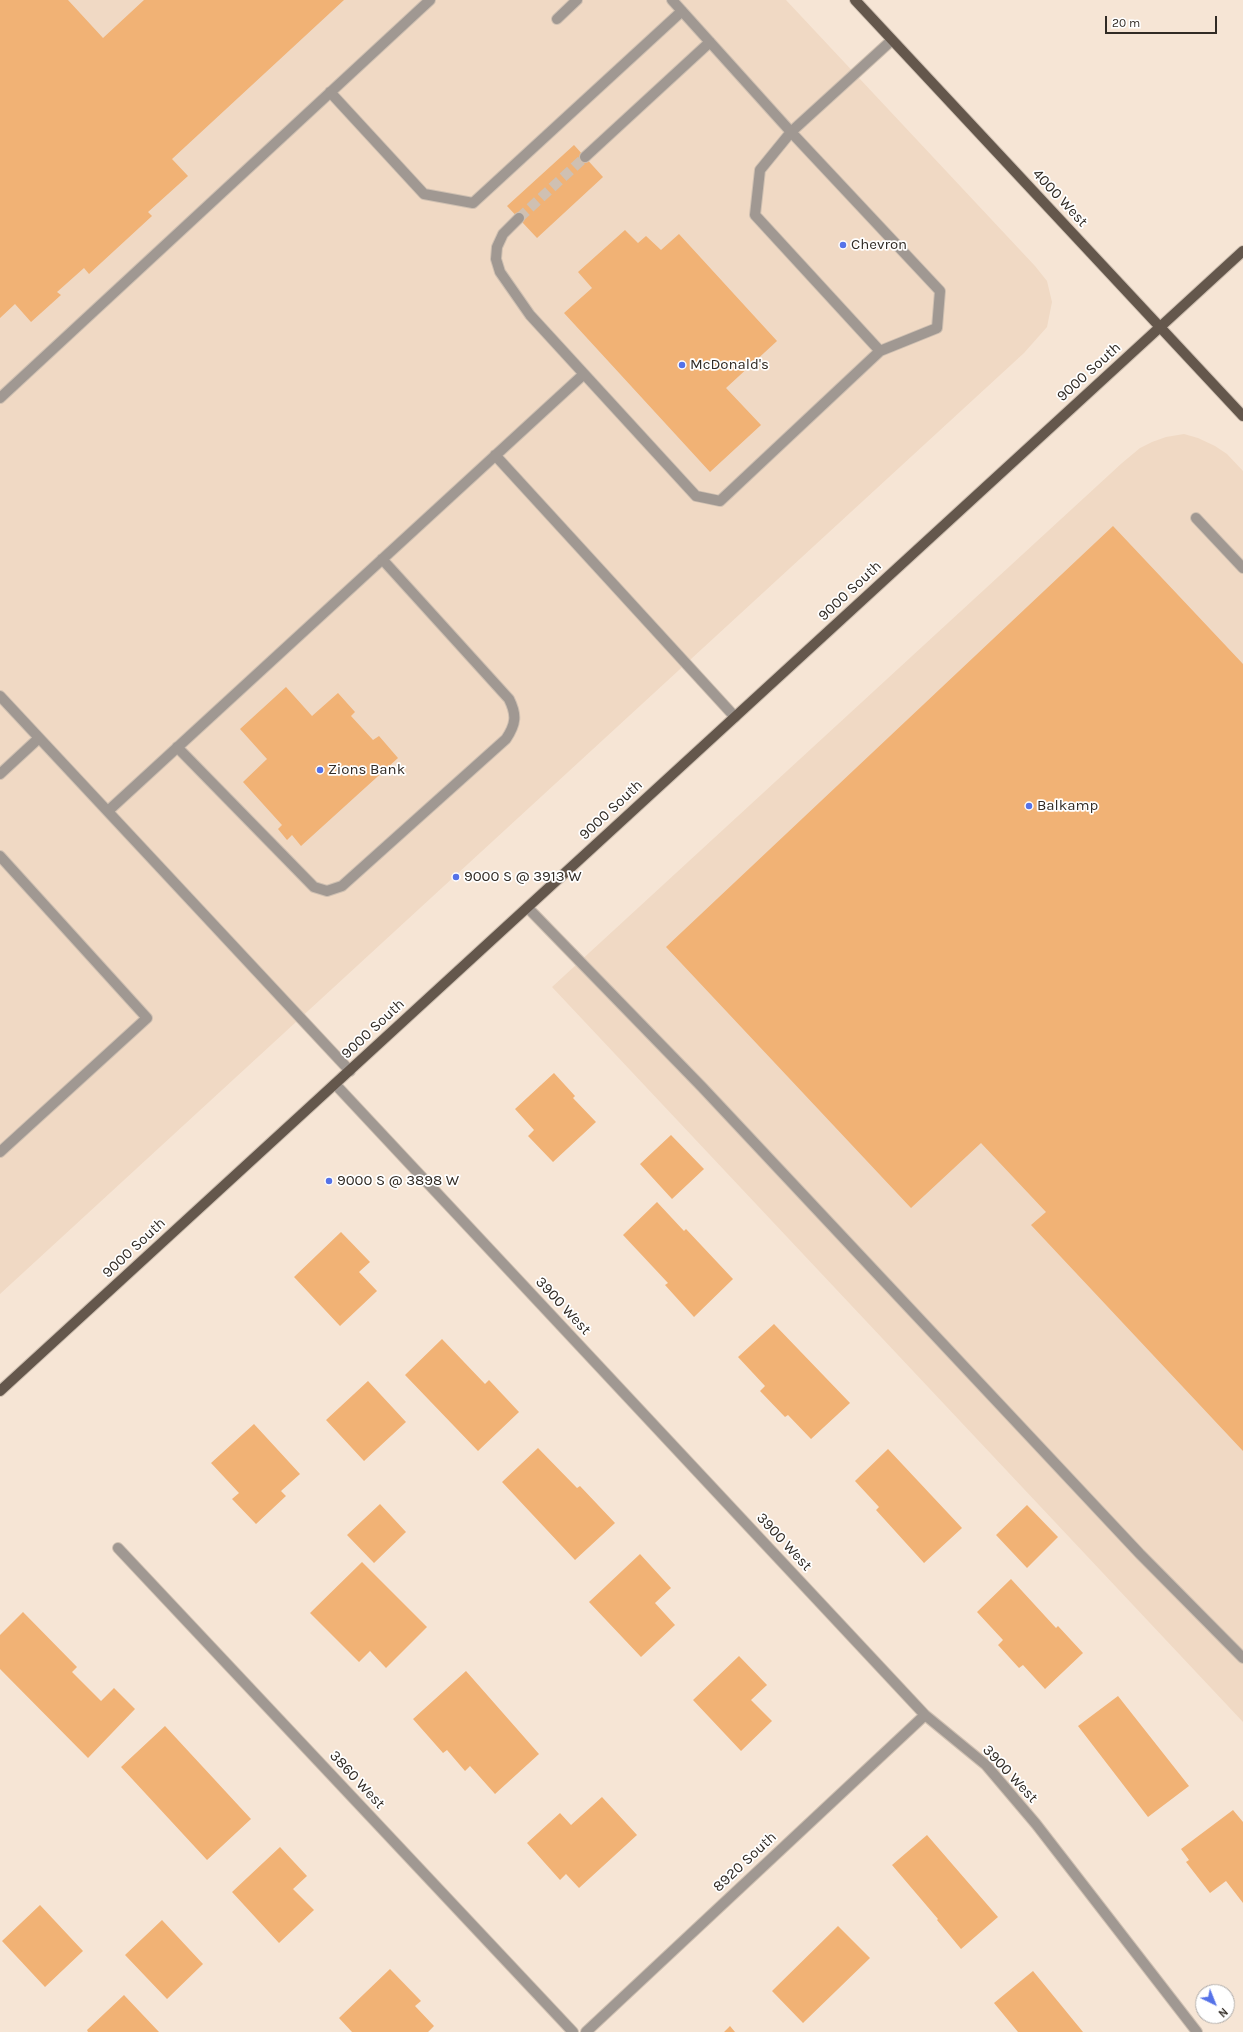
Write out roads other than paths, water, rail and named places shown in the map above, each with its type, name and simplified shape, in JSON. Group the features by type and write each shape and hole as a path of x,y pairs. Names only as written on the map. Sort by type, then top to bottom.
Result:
{"main road":[{"name":"4000 West","path":"854,0 1243,416"},
{"name":"9000 South","path":"0,1391 1243,251"}],"street":[{"path":"0,398 430,0"},
{"path":"557,19 577,0"},
{"path":"518,218 503,234 497,247 496,259 500,272 530,315 696,496 720,501 880,351 937,328 940,291 791,132 672,0"},
{"path":"330,92 424,194 473,203 682,11"},
{"path":"880,351 755,214 760,170 791,132 892,40"},
{"path":"585,157 710,42"},
{"path":"108,811 584,374"},
{"path":"495,455 735,716"},
{"path":"1196,518 1243,568"},
{"path":"177,748 314,887 327,891 342,886 506,739 513,729 515,711 510,699 382,560"},
{"path":"0,696 350,1071"},
{"path":"0,774 39,738"},
{"path":"0,856 147,1018 0,1152"},
{"path":"528,908 702,1088 1129,1542 1243,1658"},
{"name":"3900 West","path":"335,1084 925,1714 986,1766 1036,1824 1197,2032"},
{"name":"3860 West","path":"118,1548 573,2032"},
{"name":"8920 South","path":"586,2032 925,1714"}],"tunnel":[{"path":"519,218 585,157"}],"place":[{"name":"Chevron","path":"843,245"},
{"name":"McDonald's","path":"682,365"},
{"name":"Zions Bank","path":"320,770"},
{"name":"Balkamp","path":"1029,806"},
{"name":"9000 S @ 3913 W","path":"456,877"},
{"name":"9000 S @ 3898 W","path":"329,1181"}]}
